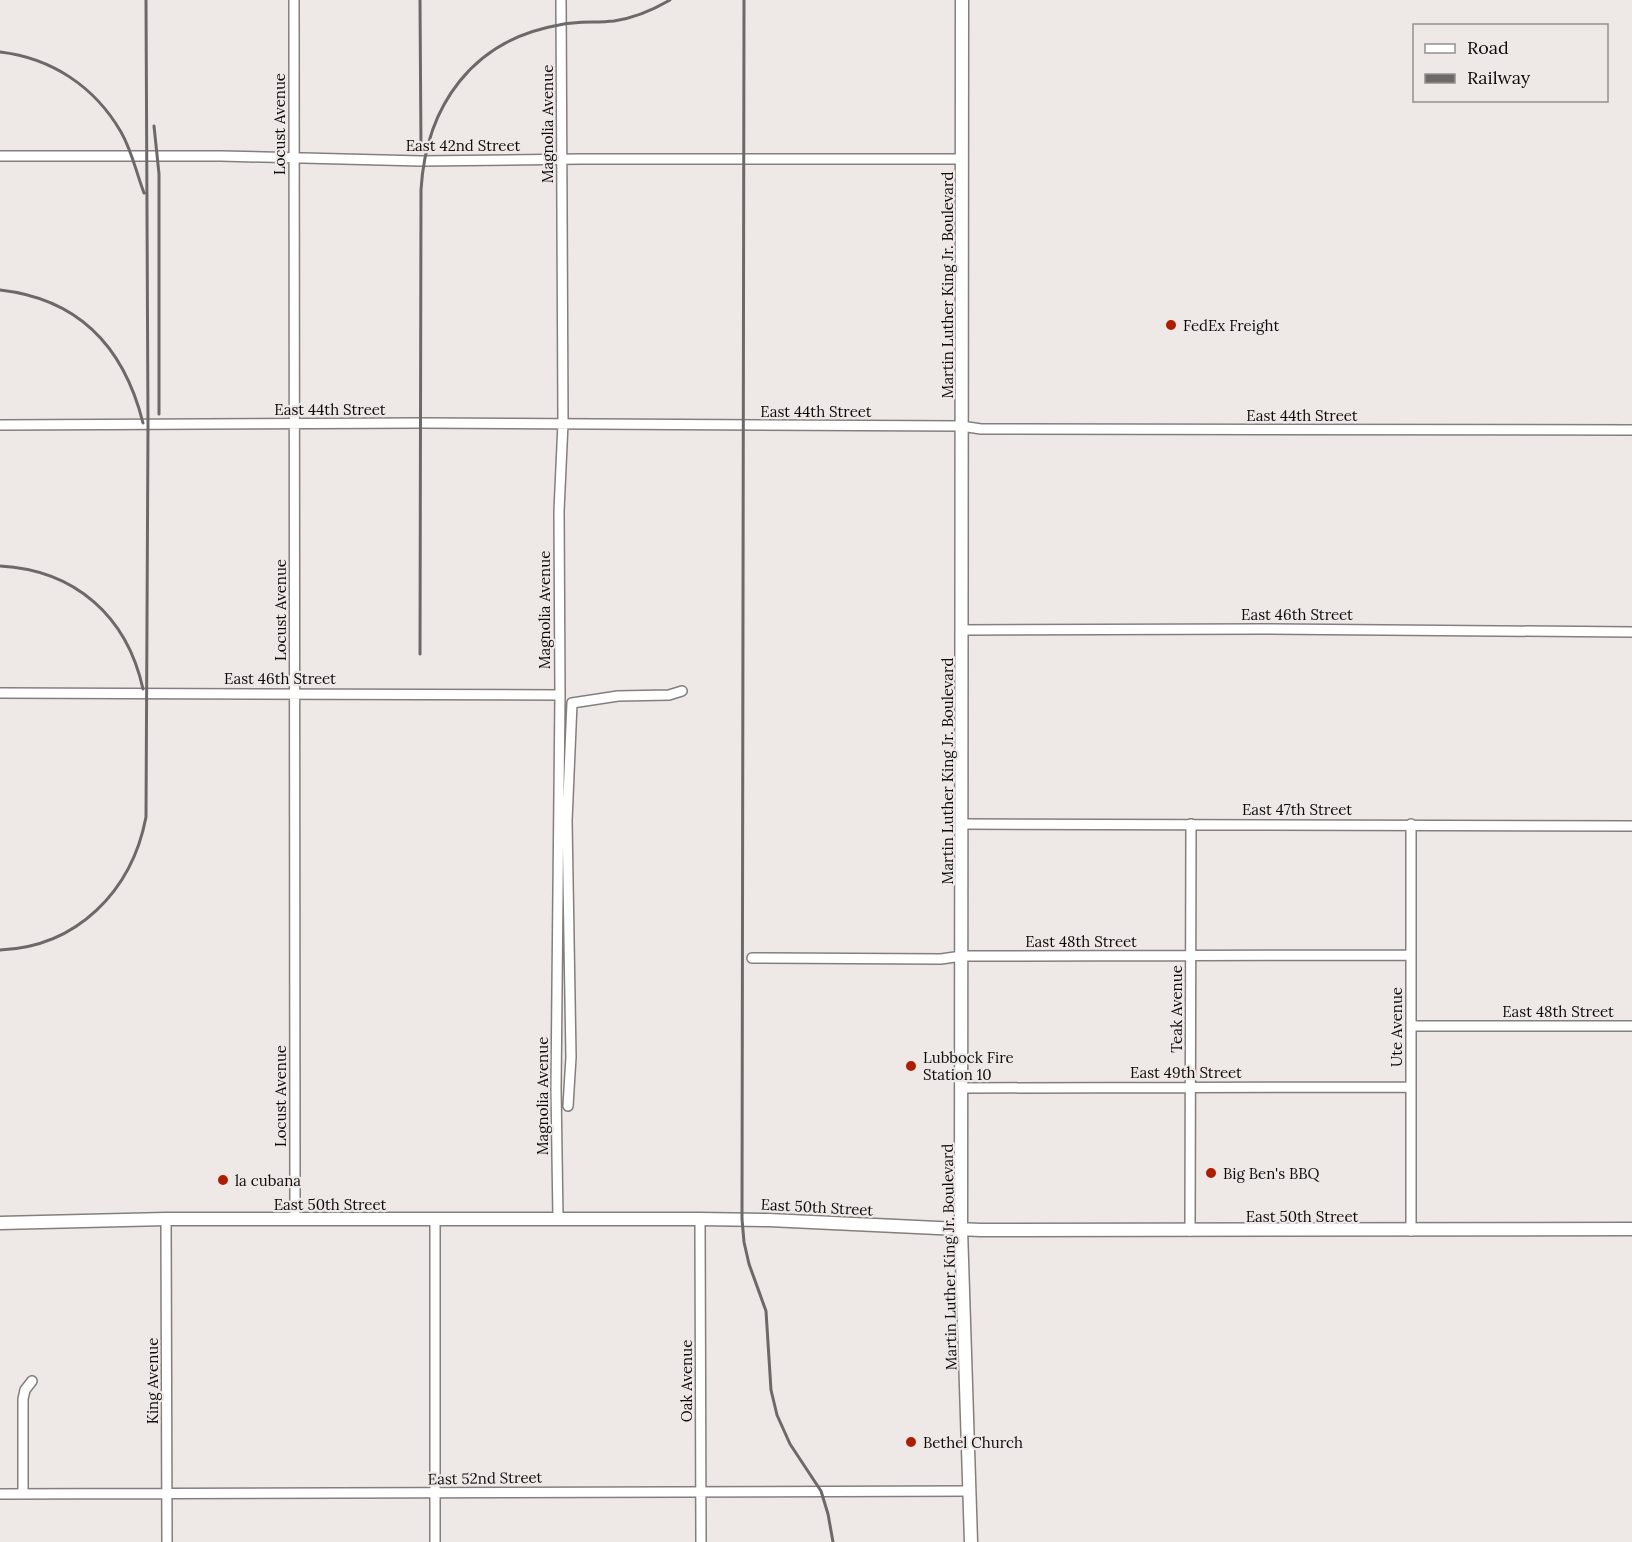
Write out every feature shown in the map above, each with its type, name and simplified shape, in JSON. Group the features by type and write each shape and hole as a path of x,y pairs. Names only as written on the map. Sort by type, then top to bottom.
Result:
{"main road":[{"name":"Martin Luther King Jr. Boulevard","path":"962,0 961,1229 971,1542"},
{"name":"East 50th Street","path":"0,1223 166,1219 700,1219 785,1220 961,1229 1190,1231 1632,1229"}],"street":[{"name":"Locust Avenue","path":"294,0 295,1219"},
{"name":"Magnolia Avenue","path":"558,1219 556,1089 560,694 559,511 562,423 561,0"},
{"name":"East 42nd Street","path":"0,156 294,157 421,161 962,159"},
{"name":"East 44th Street","path":"0,425 562,423 961,426 981,429 1632,430"},
{"name":"East 46th Street","path":"962,630 1262,628 1632,632"},
{"path":"568,1106 571,1057 567,821 572,703 618,696 660,696 682,691"},
{"name":"East 46th Street","path":"0,693 560,694"},
{"name":"East 47th Street","path":"962,824 1632,826"},
{"name":"Teak Avenue","path":"1190,1231 1191,824"},
{"name":"Ute Avenue","path":"1411,824 1411,1230"},
{"name":"East 48th Street","path":"752,958 1411,956"},
{"name":"East 48th Street","path":"1411,1026 1632,1026"},
{"name":"East 49th Street","path":"961,1088 1410,1087"},
{"name":"King Avenue","path":"166,1219 167,1542"},
{"name":"Oak Avenue","path":"700,1219 701,1542"},
{"path":"435,1220 435,1542"},
{"path":"22,1494 23,1399 25,1390 32,1381"},
{"name":"East 52nd Street","path":"0,1494 970,1491"}],"railway":[{"path":"0,950 28,946 53,938 76,926 97,910 114,891 128,869 139,844 146,817 148,425 146,0"},
{"path":"420,0 421,150"},
{"path":"420,654 421,190 425,159 433,130 444,104 460,81 479,61 502,45 529,33 559,25 629,18 670,0"},
{"path":"744,0 742,1219 749,1264 766,1311 771,1390 777,1415 790,1444 821,1491 833,1542"},
{"path":"0,52 19,55 54,68 85,88 110,116 125,139 144,193"},
{"path":"154,126 159,174 159,414"},
{"path":"0,290 28,295 53,304 75,316 94,331 124,371 143,423"},
{"path":"0,566 27,569 52,577 74,587 94,602 110,619 124,640 135,663 143,689"}],"place":[{"name":"FedEx Freight","path":"1171,325"},
{"name":"Lubbock Fire Station 10","path":"911,1066"},
{"name":"Big Ben's BBQ","path":"1211,1173"},
{"name":"la cubana","path":"223,1180"},
{"name":"Bethel Church","path":"911,1442"}]}
